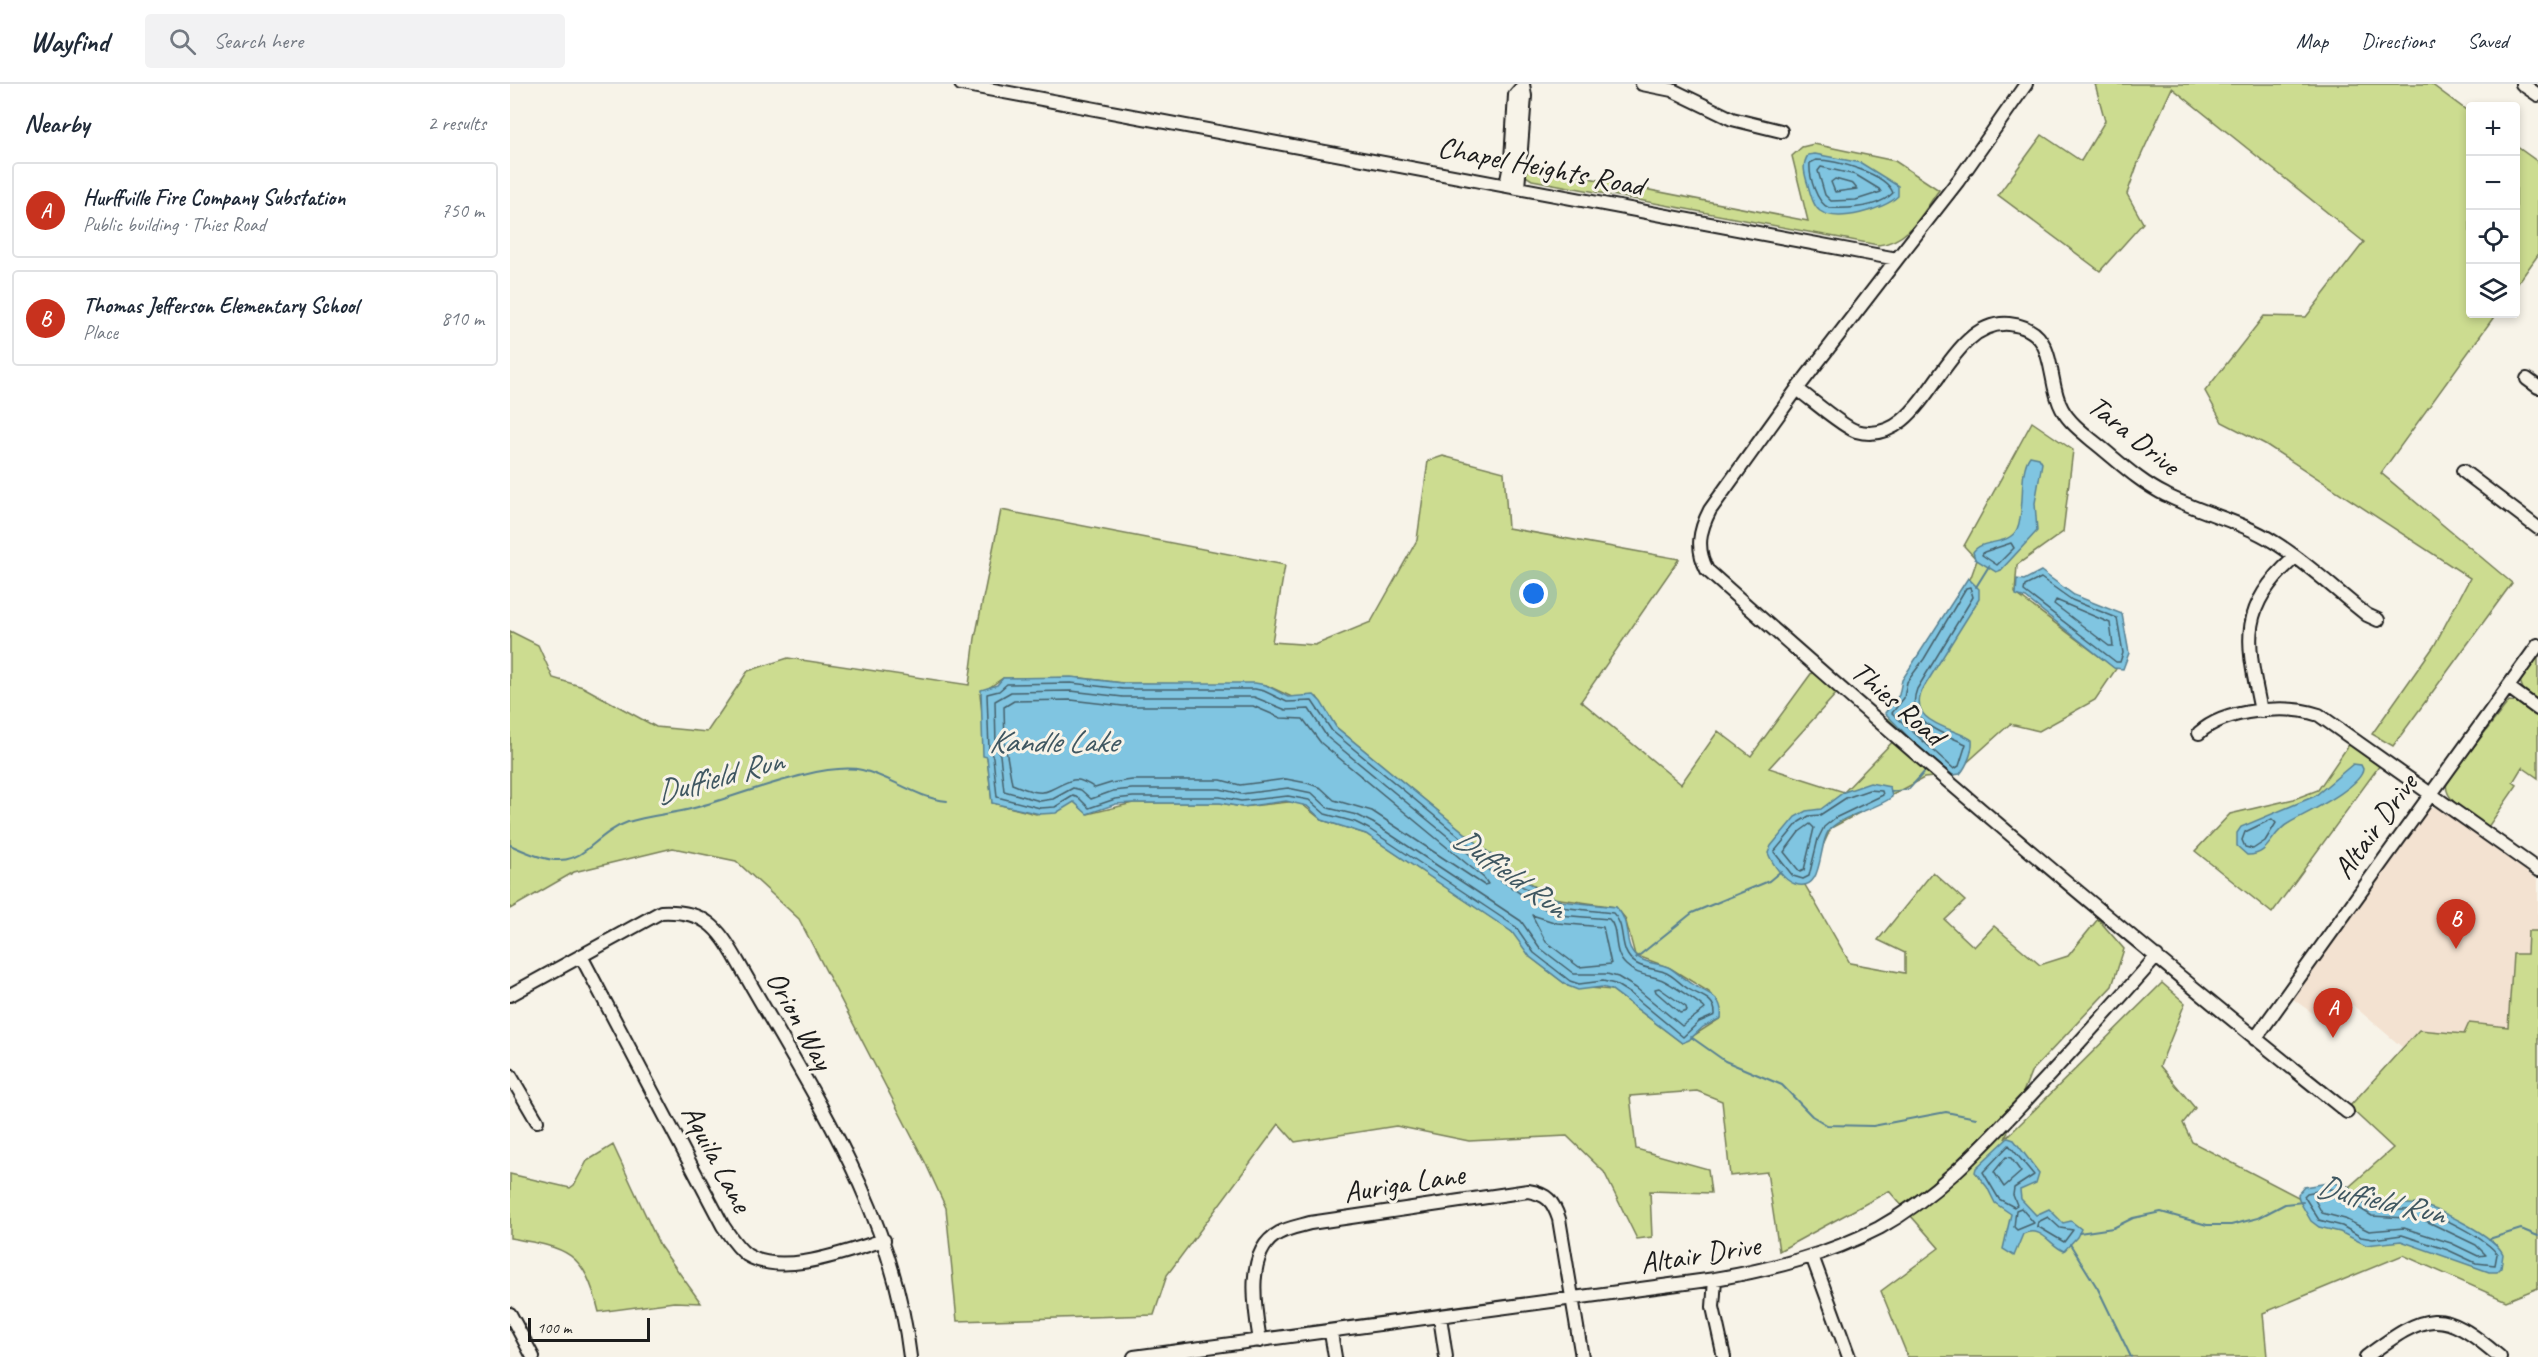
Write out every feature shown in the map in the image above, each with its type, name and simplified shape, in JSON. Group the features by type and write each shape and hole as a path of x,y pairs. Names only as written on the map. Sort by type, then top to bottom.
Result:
{"street":[{"name":"Chapel Heights Road","path":"961,84 1897,259"},
{"path":"1642,84 1672,90 1732,119 1781,131"},
{"path":"1897,259 1958,181 2026,84"},
{"path":"2522,84 2538,95"},
{"path":"1512,186 1511,160 1515,95 1523,86"},
{"name":"Thies Road","path":"1897,259 1797,388 1704,523 1700,548 1707,570 1930,765 2255,1039 2347,1112"},
{"name":"Tara Drive","path":"1797,388 1854,431 1875,432 1891,428 1909,415 1972,336 1988,326 2010,324 2027,329 2040,339 2049,355 2061,408 2084,434 2149,486 2275,542 2367,615 2378,620"},
{"path":"2527,379 2538,387"},
{"path":"2463,471 2538,528"},
{"path":"2261,711 2250,659 2248,639 2250,624 2257,603 2294,558"},
{"name":"Altair Drive","path":"2255,1039 2538,645"},
{"path":"2508,687 2538,709"},
{"path":"2199,732 2213,722 2261,711 2297,709 2319,715 2538,870"},
{"name":"Orion Way","path":"510,995 661,912 697,916 717,929 838,1138 868,1198 884,1240 904,1314 910,1357"},
{"name":"Aquila Lane","path":"581,956 723,1226 738,1247 748,1256 760,1260 790,1262 834,1255 884,1240"},
{"name":"Altair Drive","path":"1134,1357 1223,1352 1260,1341 1715,1280 1765,1270 1812,1256 1881,1227 1911,1208 1951,1177 2099,1023 2157,956"},
{"path":"510,1076 537,1121"},
{"name":"Auriga Lane","path":"1260,1341 1253,1300 1254,1277 1263,1250 1278,1233 1310,1223 1505,1193 1536,1192 1545,1195 1551,1201 1559,1219 1582,1357"},
{"path":"1812,1256 1849,1357"},
{"path":"1715,1280 1713,1307 1724,1357"},
{"path":"510,1314 533,1357"},
{"path":"1440,1317 1446,1357"},
{"path":"2366,1357 2417,1324 2439,1321 2461,1326 2500,1357"},
{"path":"1331,1333 1335,1357"}],"shaded area":[{"path":"2437,807 2538,880 2538,1146 2349,1107 2402,1047 2342,996 2322,1020 2293,999 2429,808"}],"green space":[{"path":"2095,84 2431,84 2466,110 2466,318 2493,318 2381,473 2512,583 2393,746 2372,734 2434,646 2470,578 2265,444 2222,422 2205,391 2264,316 2306,317 2364,242 2172,88 2139,160 2127,194 2143,223 2100,271 1998,195 2042,135 2081,161 2105,121"},
{"path":"1814,144 1895,161 1939,190 1921,217 1907,232 1889,243 1878,245 1532,180 1524,175 1522,165 1808,221 1792,156 1802,147"},
{"path":"2520,149 2538,162 2538,255 2520,280"},
{"path":"2032,422 2073,450 2063,532 2017,565 2015,593 2116,669 2095,700 2039,731 2010,724 1953,775 1924,778 1831,828 1805,885 1850,963 1905,973 1905,953 1878,940 1933,872 1965,901 1945,920 1974,947 1994,926 2040,965 2068,956 2098,919 2124,949 2112,986 2031,1072 2005,1139 2162,983 2185,1003 2160,1066 2195,1108 2183,1123 2192,1142 2298,1197 2350,1186 2393,1148 2349,1107 2419,1030 2464,1034 2469,1023 2508,1027 2513,954 2527,954 2528,931 2538,931 2538,1288 2506,1301 2403,1255 2263,1313 2267,1357 1908,1357 1881,1291 1939,1248 1889,1191 1779,1251 1767,1172 1730,1176 1722,1101 1697,1091 1630,1096 1636,1149 1708,1169 1711,1193 1650,1191 1652,1237 1637,1239 1604,1172 1567,1136 1469,1141 1396,1126 1295,1142 1279,1124 1167,1275 1154,1315 957,1321 946,1208 925,1162 799,919 736,861 673,848 574,872 510,909 510,631 538,645 553,678 583,687 656,727 707,732 748,671 788,658 969,685 975,638 1001,510 1285,565 1272,642 1315,645 1371,622 1417,540 1428,461 1443,456 1504,472 1508,528 1679,559 1581,701 1681,784 1718,731 1751,756 1813,671 1836,694 1769,768 1844,792 1902,732 1888,719 1971,577 1977,560 1964,546","holes":["1003,678 1082,678 1123,683 1266,685 1294,698 1317,697 1336,727 1511,871 1553,898 1616,907 1625,918 1635,955 1670,968 1709,992 1721,1018 1682,1043 1612,990 1568,986 1530,957 1518,937 1508,929 1366,834 1322,820 1298,801 1242,807 1220,803 1133,803 1088,814 1074,802 1036,814 992,803 980,694"]},
{"path":"2538,654 2538,700 2523,689 2520,681"},
{"path":"2509,701 2516,702 2538,717 2538,778 2522,767 2513,782 2517,785 2488,827 2459,807 2448,794 2446,787 2448,780"},
{"path":"2350,743 2380,765 2272,913 2195,851 2230,814 2294,799 2318,790"},
{"path":"613,1145 660,1246 701,1303 674,1302 599,1312 587,1276 580,1264 571,1256 546,1245 510,1238 510,1174 570,1188 587,1161"}],"water":[{"path":"1815,154 1861,163 1898,186 1898,196 1882,206 1860,213 1837,216 1820,211 1812,198 1804,168 1808,155"},
{"path":"2030,456 2039,458 2042,463 2035,503 2037,531 2001,570 1996,572 1975,559 1973,552 1982,545 2008,538 2017,529 2020,521 2024,471"},
{"path":"2041,571 2074,595 2122,614 2129,653 2123,669 2114,668 2026,598 2016,595 2017,579 2024,580"},
{"path":"1968,578 1979,589 1979,599 1924,687 1919,699 1926,717 1972,740 1965,767 1960,774 1953,775 1921,750 1885,713 1899,695 1902,680"},
{"name":"Kandle Lake","path":"1071,677 1123,683 1255,683 1266,685 1288,697 1314,695 1321,702 1336,727 1511,871 1545,894 1561,901 1616,907 1625,921 1631,949 1635,954 1644,961 1674,970 1712,996 1720,1004 1721,1018 1703,1027 1689,1040 1682,1043 1612,990 1602,987 1578,990 1568,986 1530,957 1512,932 1366,834 1322,820 1307,806 1286,801 1242,807 1220,803 1133,803 1116,804 1087,814 1074,802 1056,813 1040,814 992,803 987,757 983,756 981,690 997,685 1003,678"},
{"path":"2353,764 2361,765 2363,769 2353,784 2283,827 2261,852 2247,855 2237,846 2237,833 2241,827 2315,796"},
{"path":"1870,783 1890,787 1892,797 1877,806 1844,819 1830,829 1823,845 1816,875 1811,882 1805,885 1795,884 1783,876 1768,853 1771,846 1795,817 1806,811 1821,809 1844,792"},
{"path":"2008,1138 2014,1140 2039,1173 2036,1183 2020,1190 2021,1199 2036,1215 2049,1209 2063,1223 2071,1221 2081,1229 2064,1251 2035,1232 2023,1234 2014,1256 2003,1249 2011,1214 1995,1203 1987,1187 1975,1172 1976,1168"},
{"path":"2328,1183 2349,1187 2374,1202 2420,1205 2453,1218 2489,1239 2498,1247 2503,1254 2501,1268 2497,1272 2489,1272 2401,1241 2366,1245 2340,1232 2319,1227 2311,1221 2298,1194 2304,1187"}],"waterway":[{"path":"1976,587 1989,566"},
{"path":"1891,792 1909,789 1927,769"},
{"name":"Duffield Run","path":"510,845 539,857 568,859 577,856 622,824 694,808 802,775 825,771 862,770 884,777 914,792 947,801"},
{"path":"1636,958 1692,913 1769,881 1781,871"},
{"name":"Duffield Run","path":"1691,1037 1725,1061 1782,1085 1812,1116 1827,1125 1873,1126 1946,1112 1976,1118"},
{"name":"Duffield Run","path":"2079,1233 2113,1228 2133,1218 2161,1212 2207,1225 2231,1225 2258,1218 2285,1204 2303,1202"},
{"name":"Duffield Run","path":"2489,1239 2521,1229 2538,1236"},
{"path":"2070,1244 2098,1289 2131,1357"}],"place":[{"name":"Thomas Jefferson Elementary School","path":"2456,949"},
{"name":"Hurffville Fire Company Substation","path":"2333,1038"}]}
